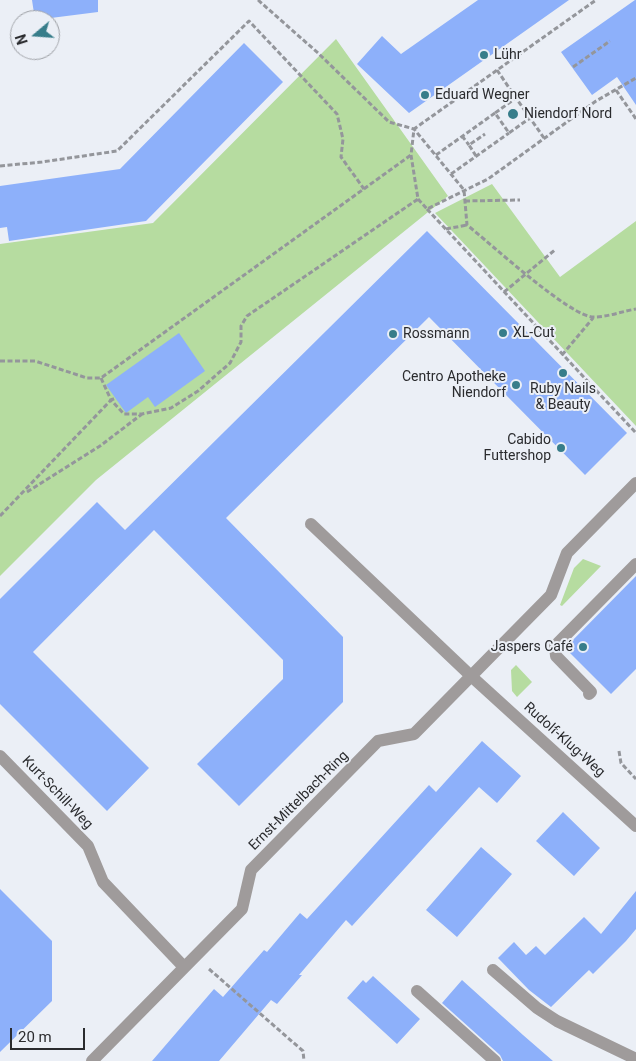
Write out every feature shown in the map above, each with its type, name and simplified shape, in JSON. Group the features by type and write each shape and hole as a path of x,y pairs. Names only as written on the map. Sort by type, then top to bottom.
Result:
{"street":[{"name":"Ernst-Mittelbach-Ring","path":"92,1061 242,909 251,870 378,741 414,734 551,595 567,553 636,483"},
{"path":"311,524 471,676"},
{"path":"589,694 591,692 583,675 556,656 555,646 636,564"},
{"name":"Rudolf-Klug-Weg","path":"471,676 636,826"},
{"name":"Kurt-Schill-Weg","path":"0,756 88,846 103,882 184,967"},
{"path":"493,970 557,1022 636,1059"},
{"path":"417,991 496,1061"}],"path":[{"path":"258,0 318,53 389,122 414,129 464,190 467,225 525,274 578,313 593,318 636,309"},
{"path":"596,0 414,129 411,155 418,199 636,432"},
{"path":"0,166 117,151 249,21 338,114 343,138 341,157 364,188"},
{"path":"573,67 610,41"},
{"path":"497,70 544,138"},
{"path":"427,209 488,179 596,101 636,78"},
{"path":"616,90 636,119"},
{"path":"436,155 516,98"},
{"path":"495,113 509,133"},
{"path":"451,174 530,118"},
{"path":"469,145 485,134"},
{"path":"462,136 476,156"},
{"path":"0,361 35,360 87,378 101,378 411,155"},
{"path":"101,378 111,400 124,414 142,414 171,408 198,391 230,363 241,342 241,326 247,316 418,199"},
{"path":"465,201 520,200"},
{"path":"446,229 467,225"},
{"path":"504,292 556,249"},
{"path":"562,355 593,318"},
{"path":"0,516 111,400 116,398"},
{"path":"22,495 100,446 142,414"},
{"path":"619,751 621,764 636,779"},
{"path":"197,954 211,971 303,1051 304,1061"}],"green space":[{"path":"336,39 448,196 96,480 0,576 0,244 153,223"},
{"path":"492,184 560,277 636,221 636,426 435,213"},
{"path":"583,559 601,566 562,606 560,605 574,568"},
{"path":"516,665 532,682 517,697 512,691 511,670"}],"building":[{"path":"32,0 98,0 98,12 60,17 60,10 34,10"},
{"path":"478,0 569,0 409,113 357,64 382,36 401,54"},
{"path":"635,0 636,105 617,77 592,95 561,52"},
{"path":"244,43 283,82 146,221 9,241 7,227 0,228 0,186 120,169"},
{"path":"427,231 627,433 585,475 429,317 226,518 343,637 343,702 239,806 197,764 283,679 283,660 154,530 33,652 149,768 107,811 0,704 0,599 97,502 125,530"},
{"path":"179,333 205,371 155,407 148,397 126,413 106,385"},
{"path":"636,576 636,669 611,694 565,648"},
{"path":"482,741 521,776 497,803 479,787 352,926 346,920 277,1004 271,1000 219,1061 152,1061 214,989 223,997 264,950 267,952 300,913 307,919 429,785 436,792"},
{"path":"563,812 600,848 574,876 536,841"},
{"path":"481,847 512,874 457,937 426,910"},
{"path":"0,889 52,941 52,1001 0,1052"},
{"path":"636,891 636,929 593,974 589,970 551,1007 529,990 498,958 514,942 526,955 536,946 545,955 584,917 601,934"},
{"path":"373,976 420,1019 397,1044 347,998 363,980 366,983"},
{"path":"462,980 553,1061 503,1061 500,1055 442,1003"}],"place":[{"name":"Lühr","path":"484,55"},
{"name":"Eduard Wegner","path":"425,95"},
{"name":"Niendorf Nord","path":"513,114"},
{"name":"XL-Cut","path":"503,333"},
{"name":"Rossmann","path":"393,334"},
{"name":"Ruby Nails & Beauty","path":"563,373"},
{"name":"Centro Apotheke Niendorf","path":"516,385"},
{"name":"Cabido Futtershop","path":"561,448"},
{"name":"Jaspers Café","path":"583,647"}]}
